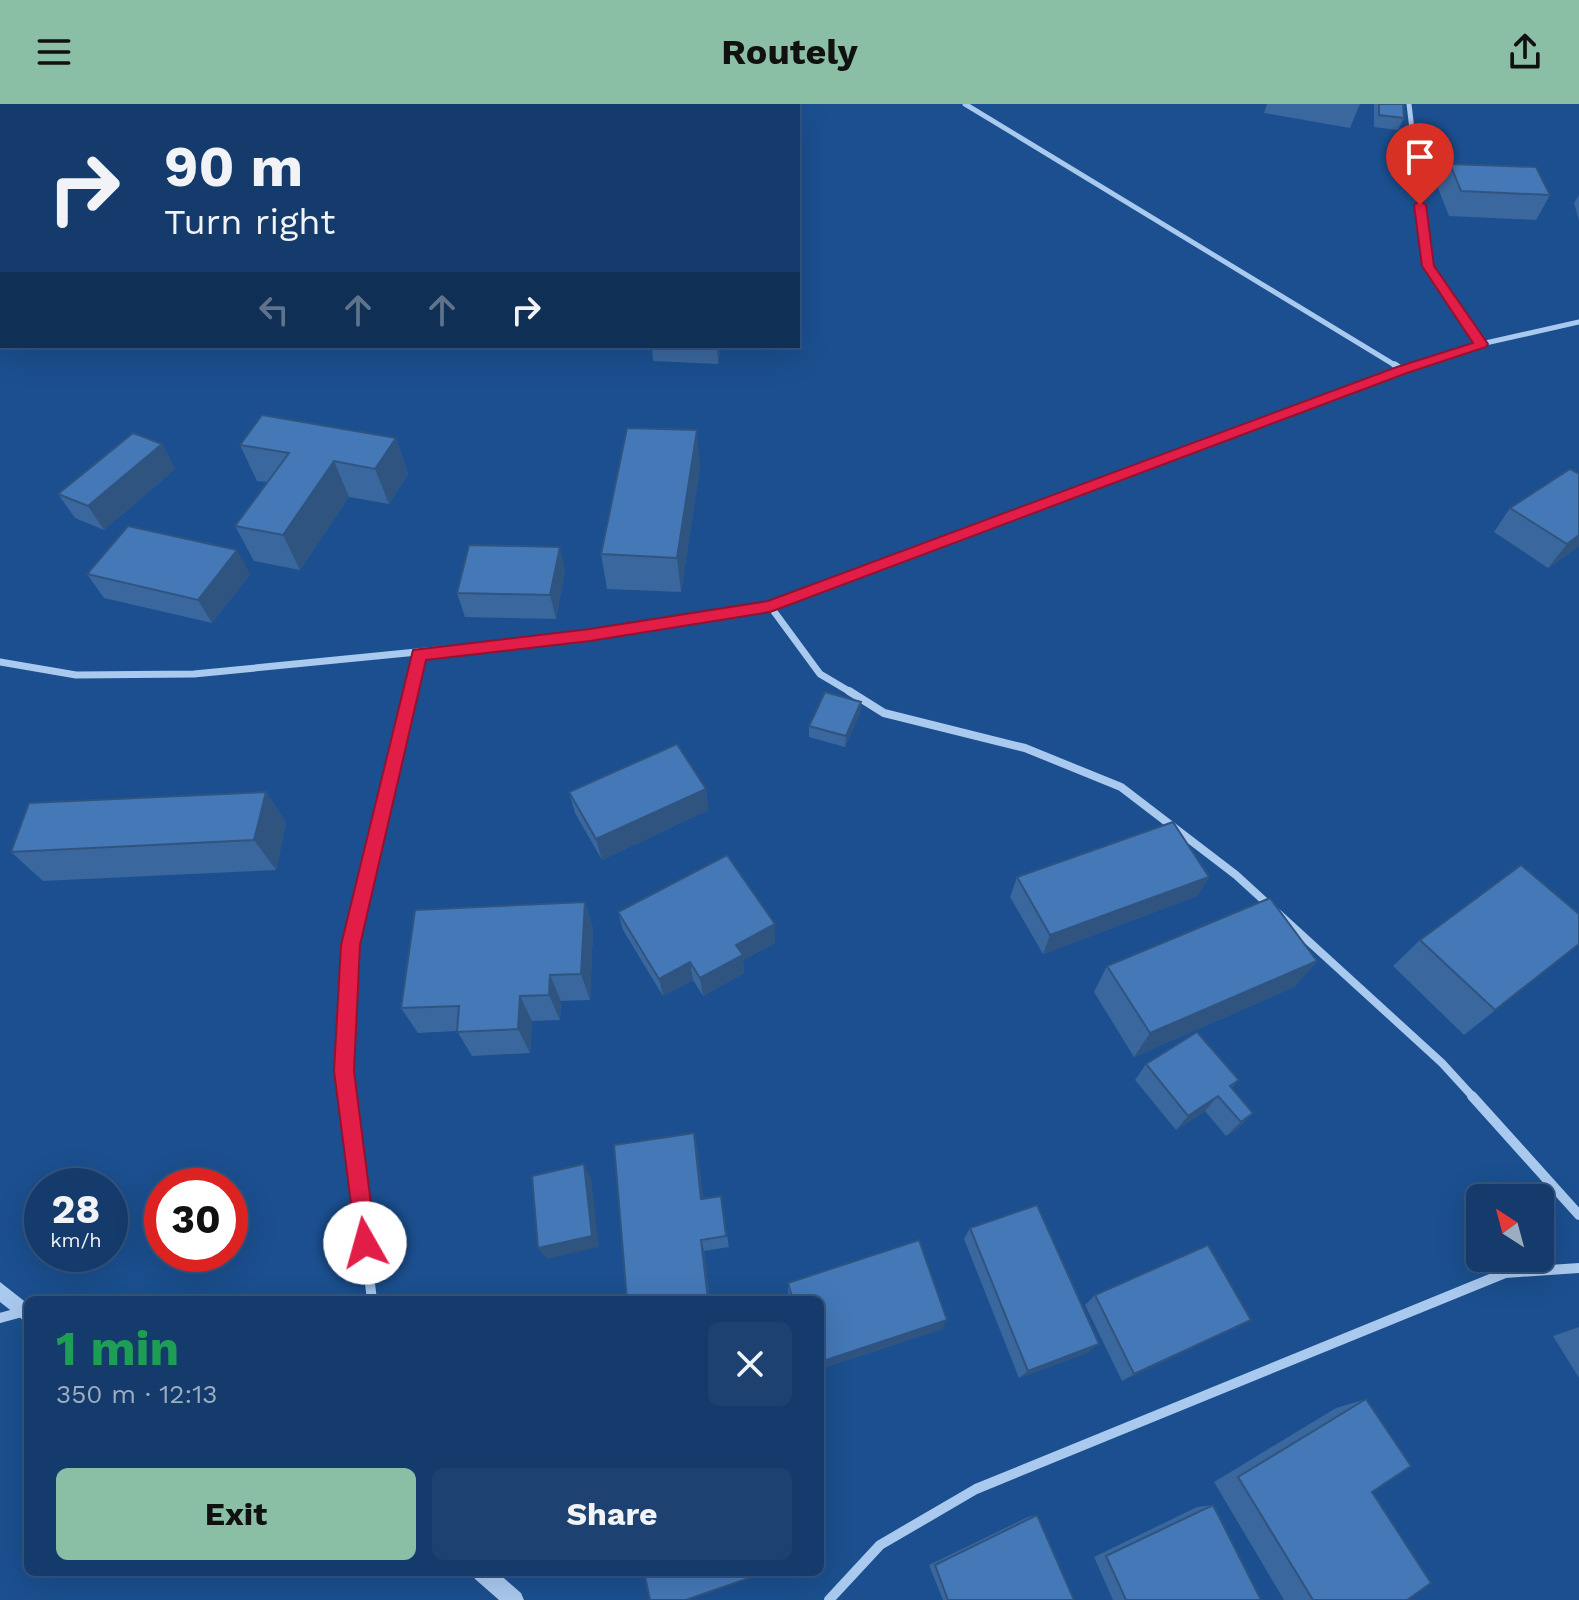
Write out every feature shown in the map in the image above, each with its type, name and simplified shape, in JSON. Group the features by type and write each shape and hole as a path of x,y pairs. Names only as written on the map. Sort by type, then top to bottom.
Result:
{"street":[{"path":"965,104 1402,370"},
{"path":"1409,104 1428,266 1481,344"},
{"path":"0,662 76,675 194,674 419,655 590,635 770,606 1402,370 1481,344 1579,322"},
{"path":"770,606 820,674 884,713 1025,748 1121,787 1133,796 1236,875 1442,1063 1579,1215"},
{"path":"372,1296 344,1071 350,945 419,655"},
{"path":"829,1600 880,1545 976,1489 1505,1273 1579,1268"},
{"path":"0,1291 24,1313"},
{"path":"0,1318 24,1314"},
{"path":"487,1576 514,1600"}],"building":[{"path":"1379,104 1403,104 1404,118 1379,115"},
{"path":"1450,164 1536,167 1550,195 1461,191"},
{"path":"262,415 396,438 375,469 334,461 283,535 235,526 289,453 240,445"},
{"path":"627,428 697,430 677,558 601,554"},
{"path":"133,433 162,444 88,506 58,494"},
{"path":"1570,469 1579,474 1579,535 1567,544 1510,508"},
{"path":"128,526 237,550 198,600 87,574"},
{"path":"469,545 560,547 550,595 457,593"},
{"path":"825,692 861,702 846,736 809,726"},
{"path":"677,744 706,789 596,839 569,792"},
{"path":"266,792 254,840 11,852 29,803"},
{"path":"1173,822 1209,877 1050,935 1017,877"},
{"path":"727,855 775,924 736,945 743,955 700,978 690,962 659,979 618,912"},
{"path":"1521,865 1579,914 1579,944 1495,1010 1420,940"},
{"path":"1270,898 1317,961 1150,1033 1107,966"},
{"path":"585,902 581,974 550,975 549,995 520,996 518,1029 457,1032 459,1006 401,1008 415,910"},
{"path":"1197,1032 1239,1080 1230,1086 1253,1113 1241,1122 1218,1096 1188,1116 1146,1064"},
{"path":"694,1133 701,1199 721,1196 726,1236 701,1240 708,1296 627,1296 614,1145"},
{"path":"584,1164 592,1236 538,1248 532,1176"},
{"path":"1037,1205 1099,1344 1028,1371 970,1228"},
{"path":"919,1240 947,1320 824,1361 824,1296 792,1296 788,1283"},
{"path":"1208,1245 1251,1320 1134,1374 1095,1295"},
{"path":"1366,1399 1411,1466 1372,1492 1431,1583 1407,1600 1313,1600 1238,1477"},
{"path":"1213,1505 1261,1600 1126,1600 1106,1556"},
{"path":"1037,1515 1074,1600 948,1600 935,1565"},
{"path":"645,1576 755,1576 686,1600 650,1600"}],"route":[{"path":"365,1243 344,1071 350,945 419,655 590,635 770,606 1402,370 1481,344 1428,266 1420,205"}]}
